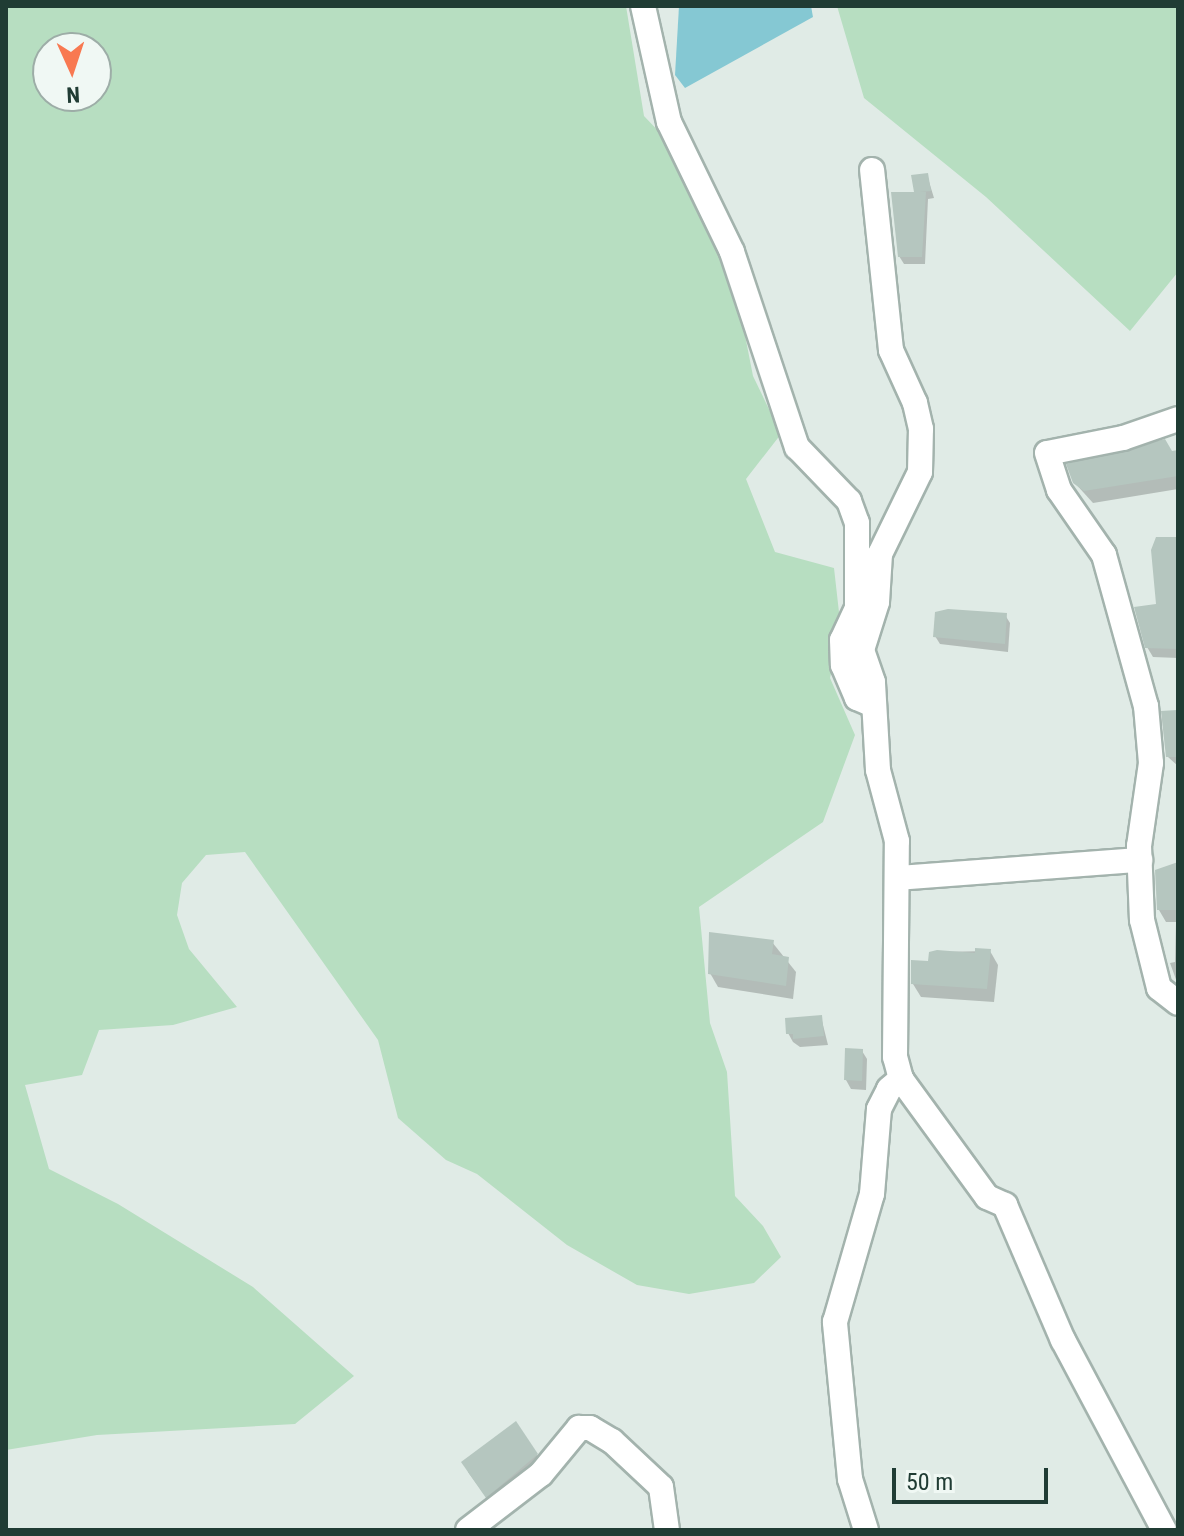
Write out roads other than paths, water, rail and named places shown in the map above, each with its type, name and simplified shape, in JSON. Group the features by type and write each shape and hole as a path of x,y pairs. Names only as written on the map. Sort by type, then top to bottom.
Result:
{"street":[{"path":"643,6 669,122 732,252 797,447 849,501 857,523 857,608 842,640 843,665 857,698 871,704"},
{"path":"872,170 891,350 915,403 921,443 920,472 880,554 877,602 862,650 873,682 871,704 878,770 897,841 895,1057 901,1079 987,1197 1005,1205 1063,1340 1164,1530"},
{"path":"1178,419 1123,438 1047,453 1059,490 1104,555 1146,706 1151,763 1140,860 1150,963 1159,988 1178,1003"},
{"path":"898,878 1140,860"},
{"path":"866,1530 850,1479 835,1322 872,1194 879,1109 889,1089 901,1079"},
{"path":"468,1530 541,1474 579,1428 590,1428 612,1441 661,1487 667,1530"}],"water":[{"path":"679,6 811,6 813,17 685,88 675,75"}]}
